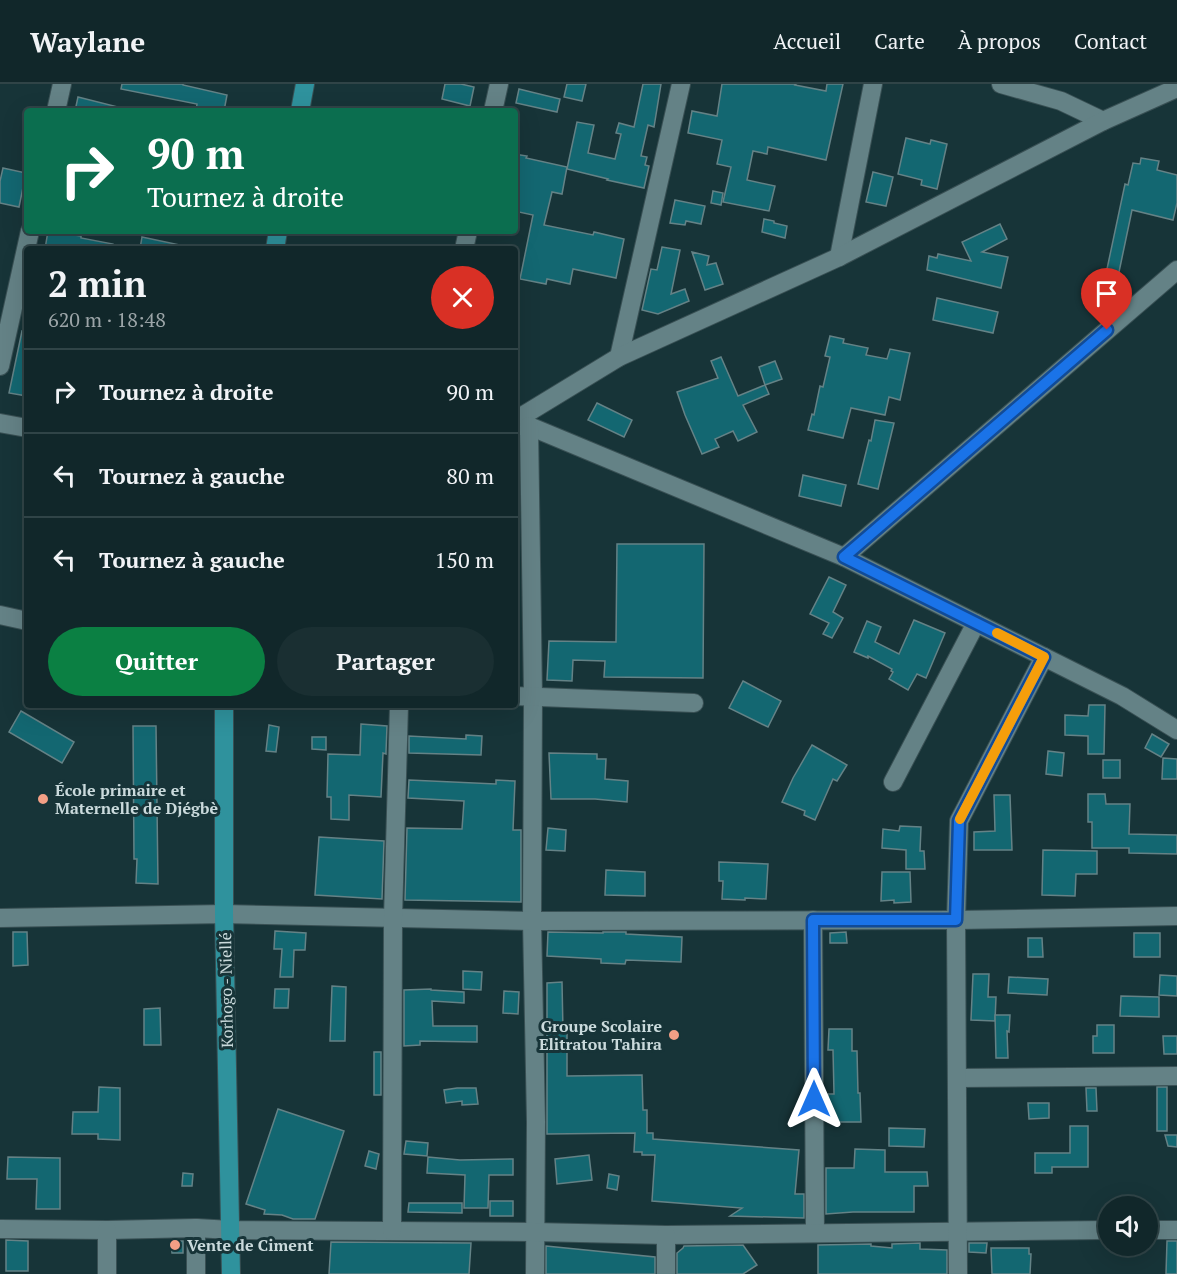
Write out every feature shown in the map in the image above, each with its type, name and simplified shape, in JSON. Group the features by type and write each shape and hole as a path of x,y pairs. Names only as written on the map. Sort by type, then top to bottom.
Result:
{"main road":[{"path":"301,108 305,84"},
{"name":"Korhogo - Niellé","path":"224,708 224,914 231,1274"}],"street":[{"path":"57,108 62,84"},
{"path":"494,108 499,84"},
{"path":"620,357 681,84"},
{"path":"838,257 873,84"},
{"path":"1001,84 1063,92 1103,121"},
{"path":"520,424 620,357 838,257 1103,121 1177,88"},
{"path":"0,366 24,258"},
{"path":"844,557 1177,270"},
{"path":"0,423 24,427"},
{"path":"520,424 844,557 1122,696 1177,730"},
{"path":"520,424 524,696 536,1122 535,1274"},
{"path":"0,615 24,620"},
{"path":"893,782 976,623"},
{"path":"958,1274 956,920 959,821 1044,657"},
{"path":"524,696 694,703"},
{"path":"392,1231 393,918 399,708"},
{"path":"0,918 224,914 532,921 956,920 1177,916"},
{"path":"813,920 815,1233"},
{"path":"957,1078 1177,1076"},
{"path":"196,1228 196,1274"},
{"path":"0,1229 196,1228 666,1235 1098,1230"},
{"path":"107,1230 107,1274"},
{"path":"1158,1230 1177,1230"},
{"path":"666,1235 666,1274"}],"building":[{"path":"122,84 183,84 227,95 225,108 196,108 197,104 121,89"},
{"path":"445,84 474,87 470,106 442,99"},
{"path":"567,84 586,84 582,101 564,97"},
{"path":"643,84 661,84 654,127 648,125 641,156 647,157 645,165 649,166 644,188 567,169 577,122 594,125 588,153 615,159 621,134 616,133 619,123 634,127"},
{"path":"722,84 796,84 826,91 827,84 843,84 826,160 768,147 767,154 753,151 747,180 775,186 769,211 723,202 731,167 717,164 722,140 688,133 692,111 717,116"},
{"path":"519,89 560,99 557,112 516,103"},
{"path":"78,97 118,107 118,108 76,108"},
{"path":"906,138 930,144 931,140 947,144 937,189 921,185 922,180 898,174"},
{"path":"518,155 567,167 562,194 552,192 544,225 624,239 616,278 573,269 570,284 547,279 546,284 520,279 533,215 518,212"},
{"path":"1141,158 1159,161 1157,170 1177,175 1177,203 1173,220 1132,210 1119,272 1107,269 1125,184 1128,185 1133,163 1140,164"},
{"path":"3,168 24,173 19,207 0,203 0,181"},
{"path":"873,172 893,177 886,206 866,202"},
{"path":"713,191 723,193 721,205 711,203"},
{"path":"675,200 705,206 701,224 686,221 685,225 670,223"},
{"path":"764,219 787,226 785,238 762,232"},
{"path":"1000,224 1007,239 982,252 1008,257 1001,288 927,270 929,256 937,258 938,254 971,261 962,242"},
{"path":"48,234 81,236 81,238 113,244 113,246 46,246"},
{"path":"142,237 180,245 180,246 140,246"},
{"path":"662,247 680,250 671,294 685,289 689,301 658,314 642,310 651,269 657,270"},
{"path":"692,252 709,256 707,265 716,263 723,284 705,290"},
{"path":"937,298 998,312 993,333 933,320"},
{"path":"22,331 24,331 24,396 9,393"},
{"path":"830,336 844,339 843,343 868,348 866,355 887,359 890,349 910,353 900,400 889,397 885,415 851,408 843,438 808,430 812,414 814,415 820,386 823,387 830,357 825,356"},
{"path":"721,357 738,396 765,385 769,394 743,405 757,432 738,441 733,431 715,439 719,447 702,454 677,392 718,378 711,361"},
{"path":"775,361 782,379 765,385 759,367"},
{"path":"597,403 632,420 624,437 588,420"},
{"path":"875,420 894,423 878,489 858,484"},
{"path":"803,475 846,485 841,506 799,496"},
{"path":"617,544 704,544 703,678 604,677 605,661 573,660 572,681 547,680 549,641 616,642"},
{"path":"829,577 846,585 833,612 843,618 832,638 823,634 829,623 810,614"},
{"path":"914,620 945,633 926,678 917,674 908,690 889,679 893,672 892,669 868,656 868,658 854,652 867,621 881,627 875,642 899,654"},
{"path":"743,681 781,701 768,727 729,708"},
{"path":"1089,705 1105,705 1104,754 1088,754 1088,736 1065,735 1065,715 1088,716"},
{"path":"21,711 74,742 62,763 9,732"},
{"path":"361,724 387,726 381,797 349,795 349,820 331,819 331,797 327,797 328,754 360,755"},
{"path":"269,725 279,727 276,752 266,751"},
{"path":"133,726 156,726 158,884 136,883"},
{"path":"1152,734 1169,744 1161,757 1145,748"},
{"path":"466,735 482,736 481,755 409,753 409,736 466,739"},
{"path":"312,737 326,737 326,750 312,749"},
{"path":"812,745 847,765 837,781 833,779 815,820 804,815 805,811 782,802"},
{"path":"1048,751 1064,753 1062,776 1046,774"},
{"path":"549,753 597,754 597,759 606,759 605,779 628,781 627,802 551,799"},
{"path":"1163,758 1177,759 1177,779 1162,779"},
{"path":"1103,760 1120,760 1120,778 1103,778"},
{"path":"409,780 496,784 496,780 515,781 513,830 521,830 521,902 405,900 407,828 462,829 464,801 408,798"},
{"path":"1088,794 1105,794 1106,804 1130,804 1129,834 1177,835 1177,854 1129,853 1129,848 1092,848 1092,822 1088,822"},
{"path":"994,795 1010,795 1012,850 974,850 974,832 995,831"},
{"path":"900,826 921,827 920,851 924,851 925,869 906,869 906,850 882,848 883,829 899,831"},
{"path":"548,828 566,830 565,851 546,850"},
{"path":"319,837 384,841 382,899 315,895"},
{"path":"1043,850 1097,851 1097,874 1076,874 1075,896 1042,895"},
{"path":"719,862 768,864 766,899 722,899 723,881 719,881"},
{"path":"606,870 645,872 645,896 605,895"},
{"path":"882,872 910,872 911,902 881,901"},
{"path":"275,931 306,933 305,950 294,950 293,977 280,977 282,949 274,949"},
{"path":"13,932 27,932 28,965 13,966"},
{"path":"548,932 626,932 626,934 682,937 681,962 626,960 625,964 601,963 601,959 547,956"},
{"path":"846,932 847,943 830,943 830,933"},
{"path":"1134,933 1160,933 1160,957 1134,957"},
{"path":"1028,938 1042,938 1043,957 1028,957"},
{"path":"463,971 482,972 481,990 463,989"},
{"path":"973,974 989,974 988,997 996,997 995,1021 971,1020"},
{"path":"1160,975 1177,976 1177,996 1159,995"},
{"path":"1009,977 1048,979 1047,995 1008,993"},
{"path":"562,982 563,1031 567,1031 567,1076 642,1075 643,1110 647,1110 647,1133 653,1133 653,1139 799,1150 795,1194 804,1194 804,1218 730,1216 742,1208 652,1201 655,1155 642,1155 642,1152 634,1152 635,1133 547,1134 547,983"},
{"path":"332,986 346,987 345,1041 330,1041"},
{"path":"275,989 289,989 288,1008 274,1008"},
{"path":"431,989 464,992 464,1003 432,1001 433,1026 477,1026 477,1042 420,1041 420,1045 404,1046 404,990"},
{"path":"504,991 519,992 518,1014 503,1013"},
{"path":"1121,996 1159,997 1159,1017 1120,1016"},
{"path":"160,1008 161,1045 144,1045 144,1009"},
{"path":"995,1015 1010,1015 1009,1032 1007,1031 1008,1058 996,1058"},
{"path":"1097,1025 1114,1025 1114,1053 1093,1053 1093,1036 1097,1036"},
{"path":"829,1029 852,1029 852,1051 857,1051 861,1122 828,1122 828,1094 834,1094 833,1050 828,1050"},
{"path":"1163,1036 1177,1036 1177,1054 1164,1054"},
{"path":"374,1052 381,1052 381,1095 374,1095"},
{"path":"99,1087 120,1088 120,1140 98,1139 98,1134 72,1134 73,1112 98,1112"},
{"path":"1157,1087 1167,1087 1167,1131 1157,1131"},
{"path":"476,1088 478,1104 462,1105 462,1101 446,1103 444,1090"},
{"path":"1086,1088 1096,1088 1097,1111 1087,1111"},
{"path":"1028,1103 1049,1103 1049,1118 1029,1119"},
{"path":"278,1109 344,1131 315,1219 293,1219 282,1215 264,1214 265,1210 246,1204"},
{"path":"1070,1126 1088,1126 1088,1167 1052,1167 1052,1173 1035,1173 1035,1153 1070,1153"},
{"path":"889,1128 925,1129 924,1147 889,1146"},
{"path":"1165,1135 1177,1135 1177,1147 1168,1146"},
{"path":"406,1141 428,1143 427,1156 404,1154"},
{"path":"855,1149 885,1150 885,1172 927,1172 928,1186 914,1186 914,1212 826,1214 826,1168 854,1168"},
{"path":"369,1151 379,1154 376,1169 365,1166"},
{"path":"589,1155 592,1180 557,1184 555,1159"},
{"path":"8,1157 60,1158 60,1209 36,1209 37,1179 7,1179"},
{"path":"428,1157 460,1160 513,1159 513,1175 489,1175 488,1208 464,1208 465,1175 427,1173"},
{"path":"183,1173 193,1174 192,1186 182,1186"},
{"path":"609,1174 619,1176 617,1190 607,1188"},
{"path":"490,1201 513,1201 513,1216 490,1216"},
{"path":"409,1203 462,1203 462,1213 408,1212"},
{"path":"6,1240 28,1241 28,1271 6,1271"},
{"path":"171,1241 183,1241 183,1253 172,1253"},
{"path":"1167,1241 1177,1241 1177,1274 1166,1274"},
{"path":"331,1242 471,1243 469,1274 329,1274"},
{"path":"920,1243 920,1249 947,1250 947,1274 818,1274 818,1245 871,1244 871,1246 892,1248 892,1244"},
{"path":"969,1243 987,1243 986,1253 969,1252"},
{"path":"743,1245 757,1265 743,1274 677,1274 677,1253 684,1246"},
{"path":"546,1246 655,1257 655,1274 546,1274"},
{"path":"991,1248 1029,1248 1030,1274 992,1274"}],"slow traffic":[{"path":"960,819 1044,657 997,633"}],"place":[{"name":"École primaire et Maternelle de Djégbè","path":"43,799"},
{"name":"Groupe Scolaire Elitratou Tahira","path":"674,1035"},
{"name":"Vente de Ciment","path":"175,1245"}],"route":[{"path":"814,1099 813,920 956,920 959,821 1044,657 844,557 1107,330"}]}
